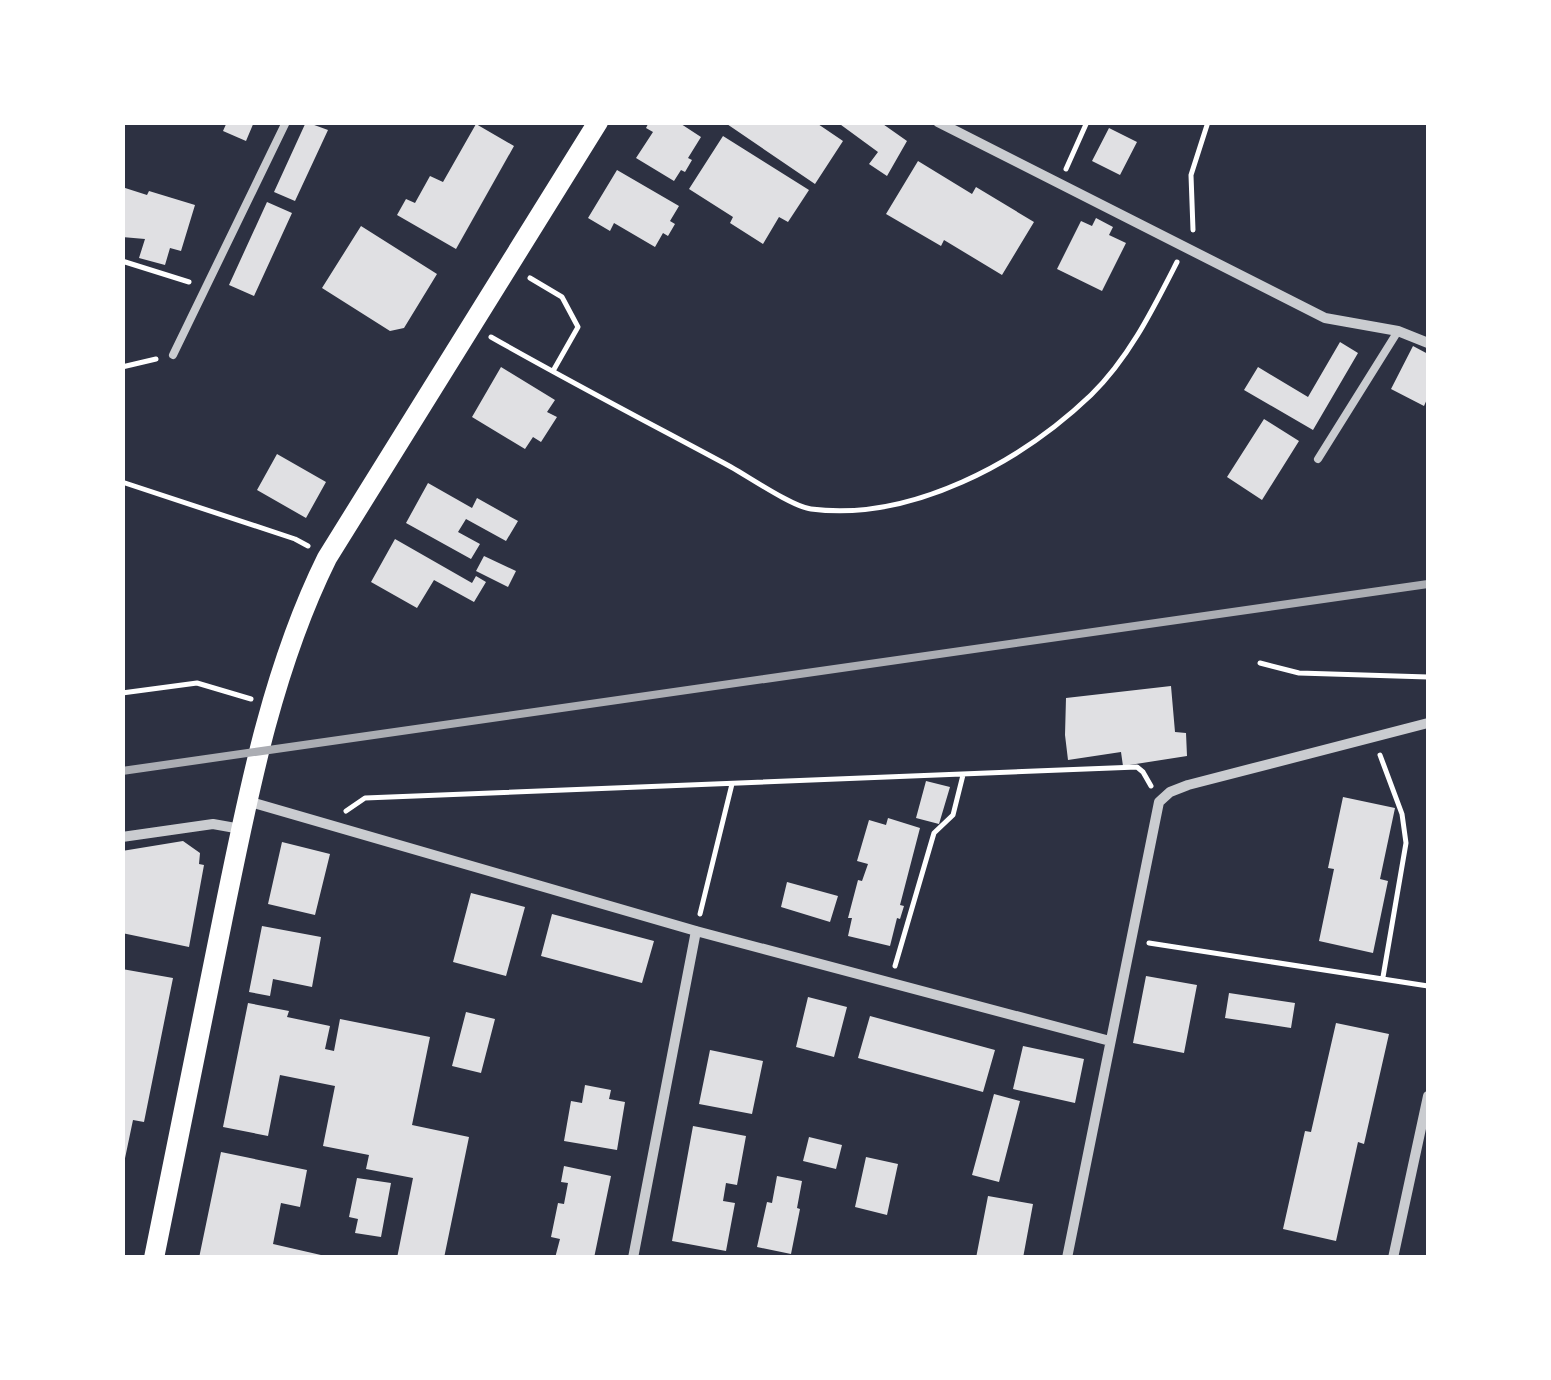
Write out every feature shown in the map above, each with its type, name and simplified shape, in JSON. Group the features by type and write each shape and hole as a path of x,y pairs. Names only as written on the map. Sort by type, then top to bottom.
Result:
{"main road":[{"path":"154,1258 247,801 273,705 309,598 328,558 596,123"}],"street":[{"path":"938,122 1325,318 1398,331 1428,343"},
{"path":"1068,1258 1159,802 1170,792 1188,785 1428,723"},
{"path":"247,801 696,932 1110,1042"},
{"path":"122,836 213,824 241,829"},
{"path":"633,1258 696,932"},
{"path":"1394,1258 1428,1096"}],"lane":[{"path":"174,354 286,122"},
{"path":"1318,459 1398,331"}],"path":[{"path":"1058,185 1087,122"},
{"path":"471,325 808,509 870,508 928,495 1039,440 1093,393 1140,333 1193,230 1191,175 1208,122"},
{"path":"122,261 206,287"},
{"path":"509,265 562,297 578,327 553,371"},
{"path":"122,367 174,354"},
{"path":"122,482 296,540 328,558"},
{"path":"1260,663 1298,673 1428,677"},
{"path":"122,694 197,683 273,705"},
{"path":"1373,738 1402,814 1406,843 1383,978"},
{"path":"326,825 365,798 1136,768 1143,772 1159,802"},
{"path":"890,983 934,833 953,816 963,775"},
{"path":"696,932 732,784"},
{"path":"916,847 929,850"},
{"path":"902,912 910,915"},
{"path":"1131,941 1428,986"}],"building":[{"path":"227,122 254,122 246,141 223,131"},
{"path":"306,122 328,130 295,201 274,192"},
{"path":"649,122 678,122 701,137 688,158 692,160 685,172 681,170 674,181 636,158 653,132 646,128"},
{"path":"724,122 815,122 843,141 815,184"},
{"path":"837,122 880,122 907,141 887,176 869,164 878,152"},
{"path":"476,124 514,146 456,249 397,215 406,199 415,203 430,176 443,182"},
{"path":"1109,128 1137,142 1120,175 1092,161"},
{"path":"723,136 809,190 788,222 779,217 763,244 730,223 733,217 689,189"},
{"path":"918,161 972,194 976,187 1034,222 1002,275 944,240 941,246 886,214"},
{"path":"617,170 679,206 670,221 675,224 668,236 663,233 655,247 614,223 610,231 588,218"},
{"path":"122,187 195,205 181,251 170,248 165,265 139,258 145,239 122,237"},
{"path":"267,202 292,213 254,296 229,285"},
{"path":"1096,218 1113,227 1109,235 1126,243 1102,291 1057,269 1081,221 1092,226"},
{"path":"361,226 437,274 404,328 390,331 322,288"},
{"path":"1340,342 1358,353 1313,430 1244,390 1258,367 1308,397"},
{"path":"1413,346 1428,354 1428,397 1424,406 1391,389"},
{"path":"501,367 555,400 547,412 557,417 541,442 533,437 525,449 472,417"},
{"path":"1264,419 1299,441 1262,500 1227,477"},
{"path":"277,454 326,482 306,518 257,490"},
{"path":"428,483 472,508 477,498 518,521 506,541 466,519 458,532 480,544 471,559 406,523"},
{"path":"395,539 472,583 476,576 486,582 474,602 434,580 417,608 371,582"},
{"path":"484,556 516,571 508,587 476,571"},
{"path":"1171,686 1175,732 1186,733 1187,756 1123,766 1121,752 1068,760 1066,698"},
{"path":"926,781 950,787 939,824 916,818"},
{"path":"1343,797 1395,808 1380,879 1388,881 1373,953 1319,941 1334,869 1328,868"},
{"path":"888,818 920,828 900,905 904,906 890,946 848,936 852,918 848,918 858,880 862,881 868,864 857,861 869,820 886,825"},
{"path":"183,841 200,853 199,864 204,865 189,947 122,933 122,851"},
{"path":"282,842 330,854 315,915 268,904"},
{"path":"787,882 838,896 830,922 781,907"},
{"path":"471,893 525,907 506,976 453,962"},
{"path":"552,914 654,941 642,983 541,956"},
{"path":"262,926 321,937 312,987 273,979 270,996 249,992"},
{"path":"122,969 173,978 144,1122 133,1120 124,1163"},
{"path":"1146,976 1197,985 1184,1053 1133,1043"},
{"path":"1229,993 1295,1003 1291,1028 1225,1018"},
{"path":"808,997 847,1007 834,1057 796,1047"},
{"path":"248,1003 289,1011 287,1017 330,1026 325,1049 334,1051 340,1019 430,1037 412,1125 469,1137 444,1258 397,1258 413,1178 366,1169 369,1155 323,1146 335,1086 280,1075 268,1136 223,1127"},
{"path":"466,1012 495,1019 481,1073 452,1066"},
{"path":"870,1016 995,1050 983,1092 858,1058"},
{"path":"1336,1023 1389,1034 1364,1144 1358,1142 1336,1241 1283,1229 1305,1131 1311,1132"},
{"path":"1023,1046 1084,1059 1075,1103 1013,1089"},
{"path":"710,1050 763,1061 752,1114 699,1104"},
{"path":"585,1085 611,1090 609,1099 625,1102 617,1150 564,1141 571,1101 582,1103"},
{"path":"994,1094 1020,1101 999,1182 972,1175"},
{"path":"693,1126 746,1136 737,1185 726,1183 723,1201 735,1203 726,1251 672,1241"},
{"path":"809,1137 842,1145 836,1169 803,1161"},
{"path":"221,1152 307,1170 300,1207 281,1203 273,1244 334,1258 199,1258"},
{"path":"866,1157 898,1164 887,1215 855,1207"},
{"path":"564,1166 611,1176 594,1258 555,1258 560,1239 551,1237 558,1203 564,1204 568,1183 561,1182"},
{"path":"777,1176 802,1181 791,1254 757,1247"},
{"path":"357,1178 391,1183 381,1237 355,1233 358,1219 349,1217"},
{"path":"988,1196 1033,1204 1023,1258 976,1258"}],"railway":[{"path":"122,771 1428,584"}]}
